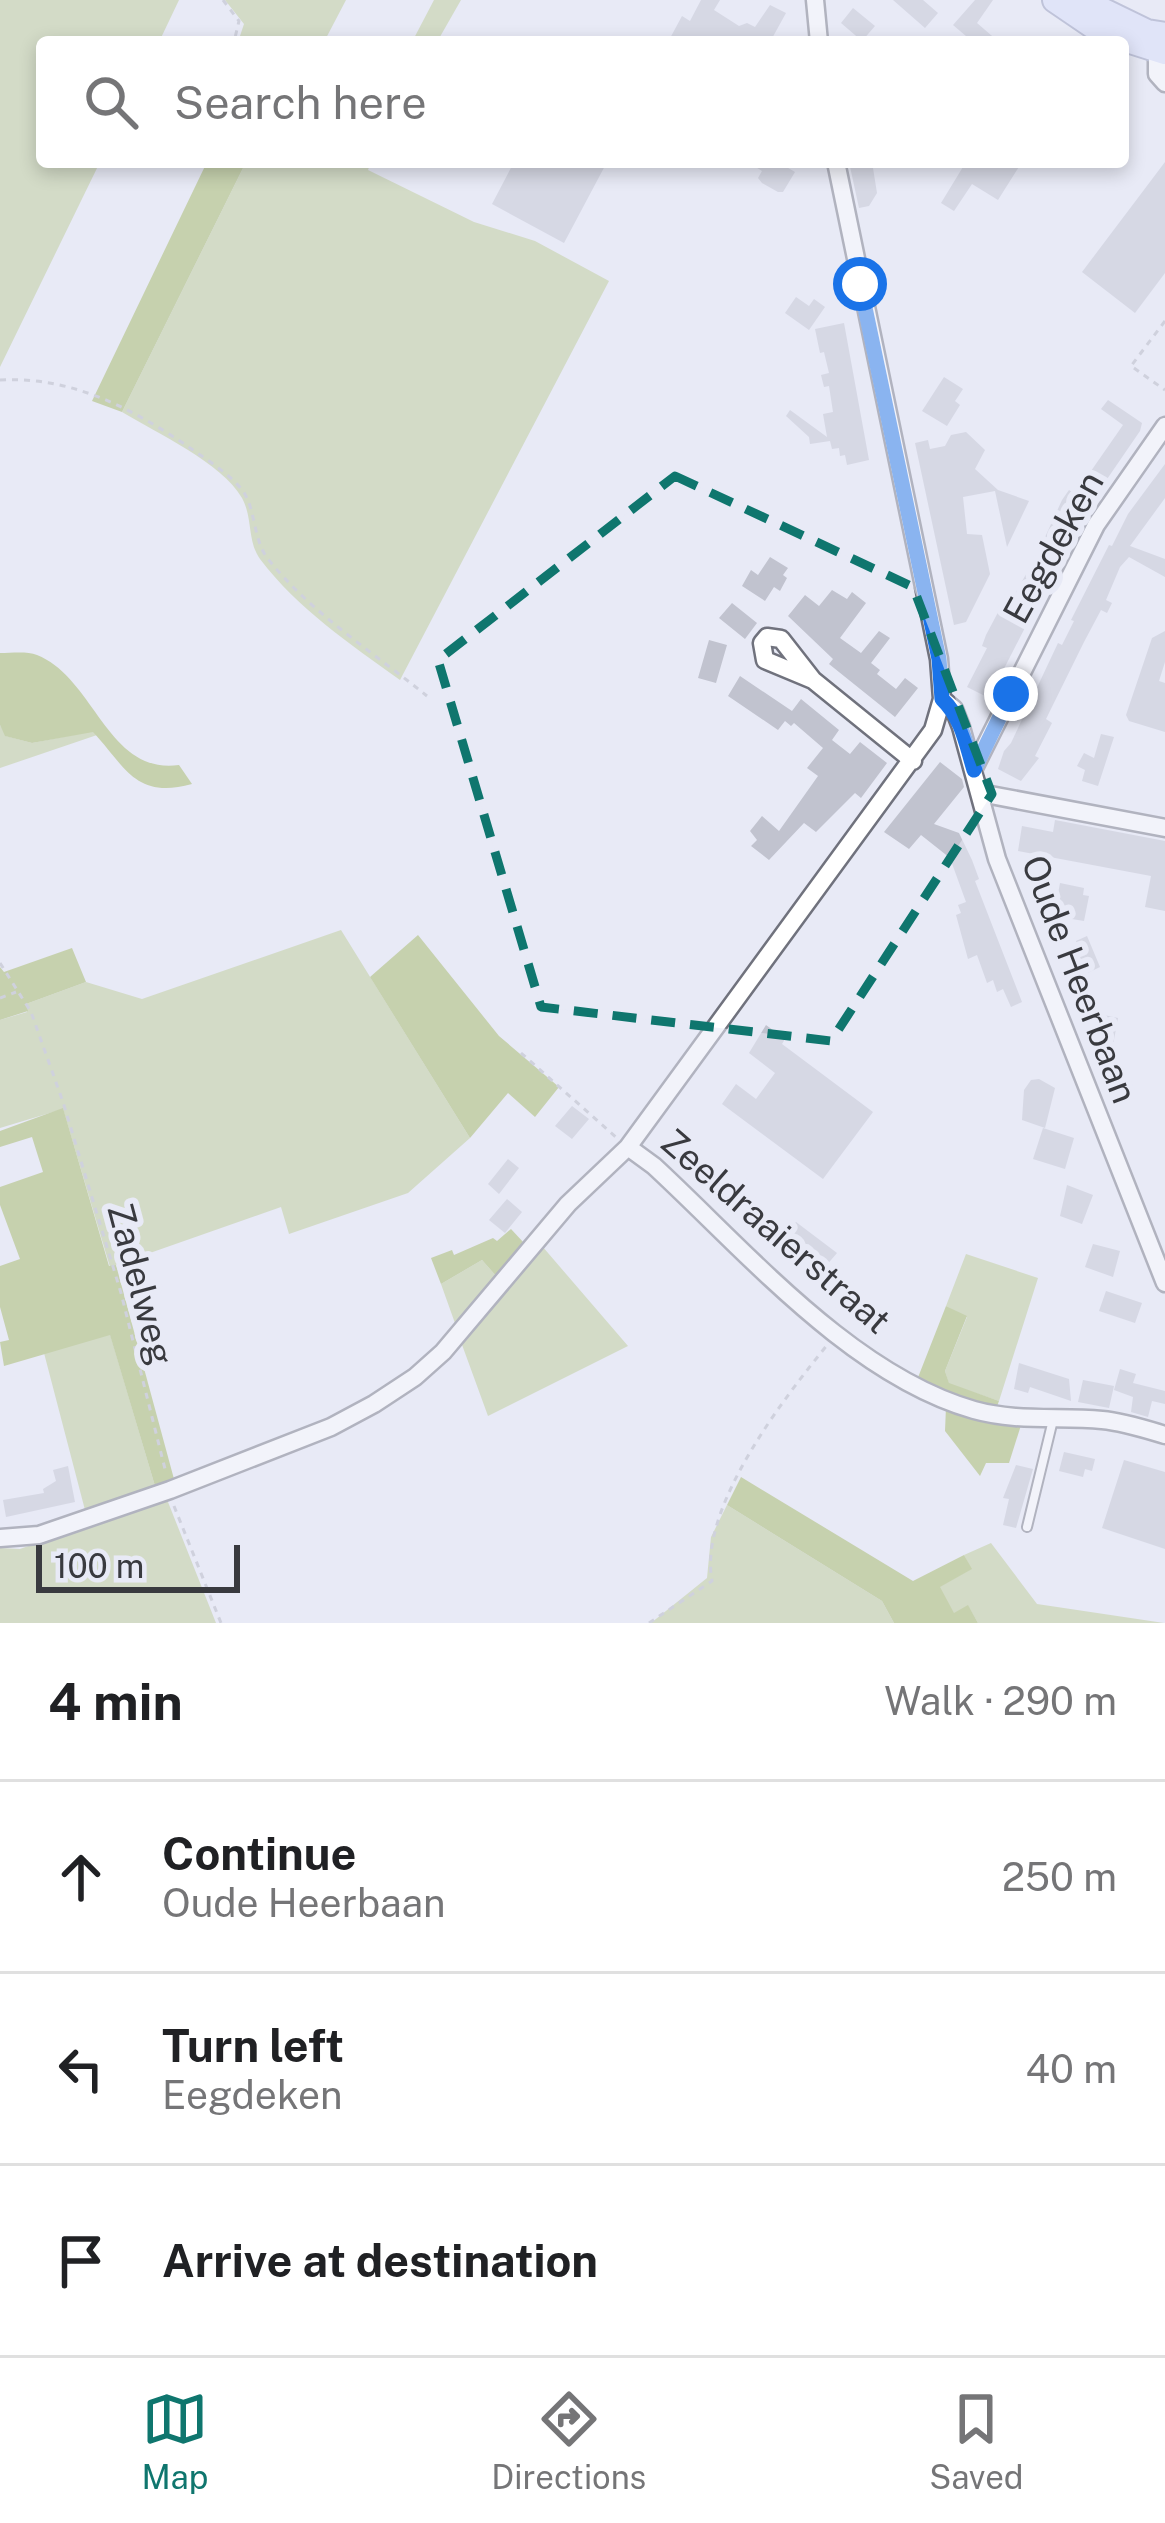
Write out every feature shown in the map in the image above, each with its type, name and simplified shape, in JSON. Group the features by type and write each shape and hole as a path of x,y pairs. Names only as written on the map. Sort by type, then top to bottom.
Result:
{"main road":[{"path":"1055,0 1102,32 1123,36"},
{"path":"1082,0 1161,43"},
{"path":"1129,37 1161,43"}],"street":[{"path":"814,0 818,36"},
{"path":"1161,43 1157,74 1165,83"},
{"name":"Oude Heerbaan","path":"837,168 939,659 942,699 962,727 993,848 1165,1283"},
{"name":"Eegdeken","path":"974,770 1096,526 1165,426"},
{"path":"813,680 913,760"},
{"path":"628,1147 913,760 933,730 942,699"},
{"path":"980,793 1165,828"},
{"name":"Zeeldraaierstraat","path":"0,1538 39,1535 170,1490 331,1426 415,1377 468,1325 568,1204 628,1147 836,1333 867,1357 949,1402 1008,1417 1128,1424 1165,1435"}],"lane":[{"path":"1027,1527 1053,1419"}],"path":[{"path":"223,0 239,21 235,36"},
{"path":"1165,321 1131,366 1165,390"},
{"path":"0,380 51,382 108,400 147,419 219,468 245,494 265,555 300,593 428,696"},
{"name":"Zadelweg","path":"0,964 44,1046 121,1293 170,1490 221,1623"},
{"path":"0,998 18,992"},
{"path":"521,1053 628,1147"},
{"path":"650,1623 712,1581 712,1534 739,1474 796,1382 836,1333"}],"highlighted area":[{"path":"675,476 913,587 992,794 831,1041 541,1007 438,660"}],"green space":[{"path":"0,0 179,0 162,36 36,36 36,168 97,168 0,367"},
{"path":"225,0 346,0 327,36 240,36 244,24"},
{"path":"434,0 461,0 440,36 415,36"},
{"path":"204,168 243,168 122,412 92,401"},
{"path":"243,168 369,168 474,222 535,241 609,281 400,680 326,625 275,577 256,552 248,513 233,485 188,450 122,412"},
{"path":"0,653 33,654 57,667 118,741 155,764 179,765 192,784 173,788 144,784 123,768 93,732 32,743 5,736 0,725"},
{"path":"0,725 6,736 32,743 93,731 97,735 0,768"},
{"path":"341,930 470,1138 408,1193 289,1234 281,1207 110,1267 63,1109 0,1128 0,1020 27,1012 26,1004 86,982 142,999"},
{"path":"418,935 499,1036 559,1087 535,1117 508,1093 470,1138 370,977"},
{"path":"72,948 86,982 26,1004 28,1011 0,1020 0,967 4,972"},
{"path":"63,1108 109,1266 116,1265 174,1479 155,1486 110,1335 4,1366 0,1342 9,1340 0,1307 0,1266 20,1259 0,1205 0,1187 43,1172 32,1137 0,1147 0,1131"},
{"path":"511,1229 524,1243 497,1277 482,1260 441,1284 431,1258 452,1250 454,1255 493,1238 497,1241"},
{"path":"542,1246 628,1346 488,1416 461,1342"},
{"path":"966,1254 1038,1278 999,1401 949,1384 945,1371 967,1317 946,1306"},
{"path":"482,1260 497,1277 456,1326 441,1284"},
{"path":"946,1306 967,1316 945,1371 949,1383 999,1401 996,1409 917,1380"},
{"path":"110,1334 155,1486 85,1510 44,1353"},
{"path":"946,1407 1022,1422 1009,1463 986,1463 980,1476 945,1431"},
{"path":"741,1477 913,1581 964,1555 972,1569 940,1587 954,1613 968,1605 978,1623 894,1623 882,1601 727,1505"},
{"path":"166,1497 216,1623 0,1623 0,1548 20,1549"},
{"path":"727,1505 882,1601 894,1623 651,1623 707,1578 711,1537"},
{"path":"991,1543 1037,1604 1164,1623 978,1623 968,1606 954,1614 939,1587 971,1569 964,1555"}],"building":[{"path":"701,0 720,0 714,10 739,26 755,27 770,5 786,13 773,36 671,36 682,16 690,21"},
{"path":"893,0 923,0 938,13 925,28"},
{"path":"975,0 993,0 977,23 992,36 966,36 953,25"},
{"path":"853,8 875,26 866,36 856,36 841,23"},
{"path":"1165,162 1165,273 1135,313 1082,272"},
{"path":"511,168 604,168 564,243 492,204"},
{"path":"757,168 795,172 783,192 778,192 758,178 762,171"},
{"path":"850,168 873,168 877,193 869,206 859,208"},
{"path":"962,168 1018,168 998,200 972,184 954,211 941,203"},
{"path":"796,297 809,306 814,299 825,307 809,330 785,313"},
{"path":"844,323 869,460 847,465 839,448 832,449 830,441 810,444 809,437 786,416 790,410 827,437 823,414 833,412 829,386 824,387 821,375 829,373 815,329"},
{"path":"944,377 963,389 947,426 922,411"},
{"path":"1108,400 1142,423 1140,431 1069,527 1075,530 989,698 967,687 987,648 982,646 986,635 1036,557 1062,500 1069,490 1075,494 1123,425 1101,409"},
{"path":"966,432 985,450 975,469 998,490 1029,501 1007,547 995,491 963,497 967,534 982,535 990,574 966,622 954,625 915,443 928,440 930,449 945,446 951,435"},
{"path":"1165,464 1165,498 1130,546 1165,559 1165,577 1129,557 1120,567 1106,600 1112,603 1107,613 1101,610 1084,642 1046,719 1052,723 1035,756 1039,758 1021,781 998,769 1004,751 1109,545"},
{"path":"770,557 788,568 783,575 787,578 780,591 774,587 765,601 742,586 751,570 758,575"},
{"path":"832,590 847,599 852,592 866,603 840,638 861,653 879,631 890,638 871,663 880,670 877,674 896,689 905,678 918,688 895,717 829,664 833,659 788,616 805,595 819,606"},
{"path":"732,603 757,623 745,639 719,618"},
{"path":"1165,631 1165,662 1159,681 1165,683 1165,732 1129,721 1126,715 1152,638"},
{"path":"709,640 727,645 716,683 698,678"},
{"path":"740,676 792,711 801,699 839,730 832,740 850,754 860,742 887,763 861,798 855,793 816,832 804,823 769,860 751,846 757,840 750,831 762,816 779,831 818,776 807,768 823,748 794,723 785,721 778,730 728,696"},
{"path":"1101,734 1114,737 1098,786 1082,781 1085,770 1077,766 1084,753 1094,758"},
{"path":"940,762 962,779 964,787 934,824 959,833 972,860 979,879 975,881 1022,1002 1011,1007 1003,989 997,992 993,980 987,983 977,955 968,959 956,915 961,913 958,905 966,902 950,858 921,835 909,849 884,832"},
{"path":"1055,820 1165,841 1165,911 1145,907 1151,876 1018,851 1022,826 1053,832"},
{"path":"1060,883 1084,888 1083,895 1089,896 1084,921 1054,916"},
{"path":"1087,936 1100,967 1077,978 1068,957 1080,952 1076,941"},
{"path":"1099,1014 1118,1018 1113,1045 1093,1041"},
{"path":"766,1025 785,1039 782,1044 873,1112 823,1179 722,1104 736,1084 756,1099 775,1073 749,1053"},
{"path":"1031,1080 1055,1088 1045,1128 1022,1120 1024,1090"},
{"path":"572,1106 589,1119 572,1139 555,1126"},
{"path":"1043,1128 1074,1138 1065,1169 1033,1159"},
{"path":"508,1159 519,1168 499,1194 488,1184"},
{"path":"1067,1185 1093,1195 1082,1224 1060,1216"},
{"path":"507,1199 522,1212 505,1233 489,1220"},
{"path":"796,1222 837,1253 825,1267 783,1236"},
{"path":"1093,1244 1120,1251 1113,1277 1085,1267"},
{"path":"1106,1291 1142,1303 1135,1323 1099,1311"},
{"path":"1019,1363 1069,1379 1071,1401 1030,1387 1028,1393 1014,1389"},
{"path":"1120,1369 1136,1374 1133,1383 1165,1391 1165,1404 1152,1401 1148,1417 1131,1412 1133,1397 1114,1390"},
{"path":"1083,1380 1114,1386 1109,1408 1078,1402"},
{"path":"1064,1452 1095,1459 1092,1471 1085,1469 1083,1477 1059,1471"},
{"path":"1124,1460 1165,1472 1165,1549 1102,1528"},
{"path":"1016,1465 1033,1469 1016,1528 1003,1525 1009,1499 1003,1498"},
{"path":"68,1466 75,1502 6,1517 3,1500 44,1493 56,1481 53,1470"}],"route":[{"path":"860,284 939,659 942,699 962,727 974,770 1011,694"}]}
